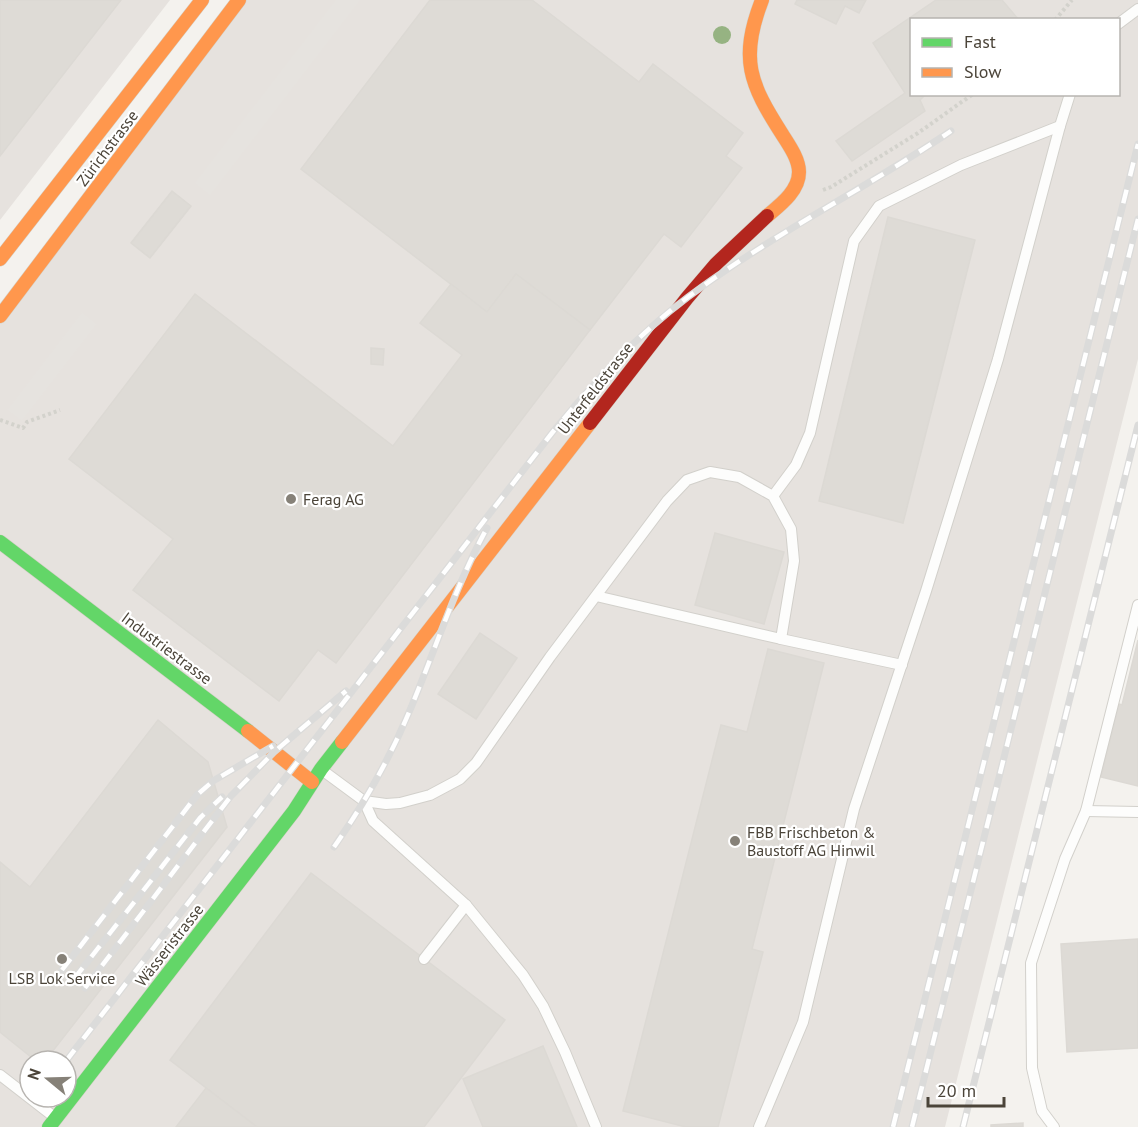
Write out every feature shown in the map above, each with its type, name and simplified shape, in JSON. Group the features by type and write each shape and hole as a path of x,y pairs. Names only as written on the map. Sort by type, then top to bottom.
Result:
{"street":[{"name":"Zürichstrasse","path":"0,259 202,0"},
{"name":"Zürichstrasse","path":"0,316 239,0"},
{"path":"762,0 752,34 751,74 757,92 797,162 799,174 795,185"},
{"name":"Unterfeldstrasse","path":"312,782 687,298 733,248 787,198 795,185"},
{"name":"Industriestrasse","path":"0,542 193,688 312,782"},
{"name":"Wässeristrasse","path":"53,1123 294,811 312,782"}],"lane":[{"path":"1120,23 1138,9"},
{"path":"759,1127 803,1022 854,809 902,665 998,359 1069,96"},
{"path":"773,496 796,465 810,433 854,241 879,206 961,165 1060,126"},
{"path":"321,769 364,801 386,804 430,795 460,779 476,763 667,501 687,480 710,472 739,477 773,496 791,529 794,561 781,639"},
{"path":"596,596 902,665"},
{"path":"1054,1127 1042,1111 1032,1068 1031,963 1065,859 1086,811 1138,605"},
{"path":"364,801 373,821 466,904 523,975 543,1006 596,1127"},
{"path":"1086,811 1138,812"},
{"path":"424,959 466,904"},
{"path":"0,1075 53,1123"}],"path":[{"path":"1056,18 1072,0"},
{"path":"795,185 817,190 831,188 918,133 970,96"},
{"path":"0,420 23,428 27,422 60,410"}],"shaded area":[{"path":"0,0 170,0 0,220"},
{"path":"239,0 1138,0 1138,359 945,1127 0,1127 0,316"},
{"path":"336,0 360,0 210,195 195,183"},
{"path":"82,312 97,324 22,421 7,410"}],"building":[{"path":"0,0 121,0 0,156"},
{"path":"430,0 532,0 639,82 653,64 743,133 726,156 742,168 681,247 664,234 590,330 516,274 487,312 301,169"},
{"path":"797,0 866,0 859,13 845,6 836,24 795,4"},
{"path":"936,0 1002,0 1017,18 910,18 910,96 924,96 920,100 925,111 852,161 836,141 905,93 873,43"},
{"path":"172,191 191,206 150,258 131,243"},
{"path":"888,217 975,240 903,523 819,501"},
{"name":"Ferag AG","path":"516,274 590,330 336,663 318,650 279,701 133,590 173,539 69,459 195,294 393,446 462,355 420,323 451,284 487,312"},
{"path":"371,348 384,349 383,365 371,364"},
{"path":"715,533 784,552 764,624 695,605"},
{"path":"480,633 517,658 476,719 438,694"},
{"path":"1138,640 1138,786 1101,777"},
{"name":"FBB Frischbeton & Baustoff AG Hinwil","path":"768,649 824,663 752,949 763,952 718,1127 686,1127 623,1111 721,725 747,732"},
{"name":"LSB Lok Service","path":"158,720 208,762 227,827 54,1049 21,1049 0,1032 0,862 30,887"},
{"path":"311,873 505,1020 424,1127 257,1127 170,1060"},
{"path":"1138,939 1138,1048 1067,1052 1061,944"},
{"path":"543,1046 577,1127 483,1127 463,1079"},
{"path":"206,1088 257,1127 176,1127"},
{"path":"1023,1123 1023,1127 991,1127 991,1125"}],"railway":[{"path":"75,1049 552,433 616,361 669,312 720,274 951,131"},
{"path":"893,1127 1138,144"},
{"path":"912,1127 1138,219"},
{"path":"963,1127 1138,425"},
{"path":"334,847 356,814 394,746 455,595 487,528"},
{"path":"85,988 231,796 274,752 346,691"},
{"path":"62,970 197,795 213,781 273,746"},
{"path":"74,979 200,818 222,797"}],"traffic: fast":[{"path":"0,542 248,731"},
{"path":"49,1127 294,811 321,769 342,742"}],"traffic: slow":[{"path":"0,259 202,0"},
{"path":"0,316 239,0"},
{"path":"762,0 751,39 751,70 762,100 799,167 796,185 783,202 767,216"},
{"path":"342,742 590,423"},
{"path":"248,731 312,782"}],"traffic: jam":[{"path":"590,423 716,264 767,216"}],"place":[{"name":"Ferag AG","path":"291,499"},
{"name":"FBB Frischbeton & Baustoff AG Hinwil","path":"735,841"},
{"name":"LSB Lok Service","path":"62,959"}]}
